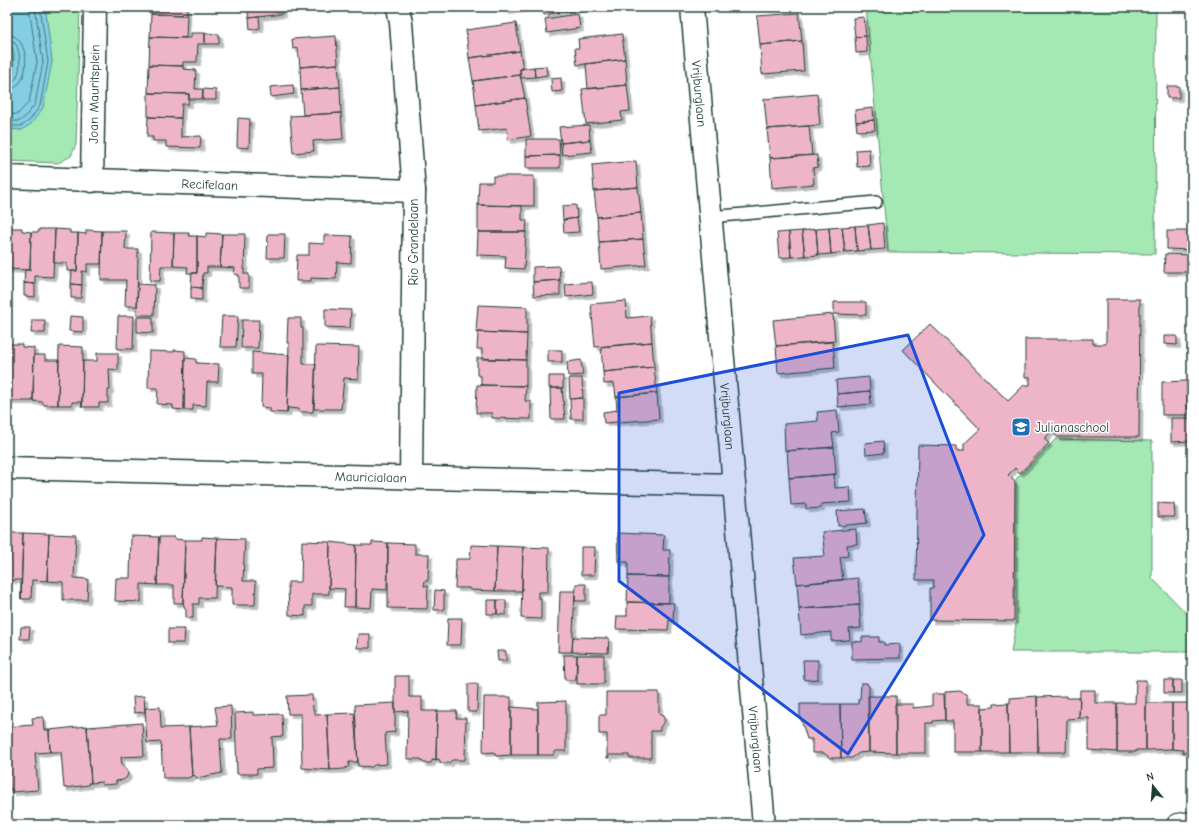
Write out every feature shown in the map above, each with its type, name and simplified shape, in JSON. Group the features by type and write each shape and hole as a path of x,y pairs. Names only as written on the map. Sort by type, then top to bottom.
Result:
{"street":[{"name":"Joan Mauritsplein","path":"92,180 95,7"},
{"name":"Rio Grandelaan","path":"398,7 401,23 414,191 411,478"},
{"name":"Vrijburglaan","path":"692,7 764,825"},
{"name":"Recifelaan","path":"7,177 414,191"},
{"name":"Mauricialaan","path":"7,468 734,485"},
{"path":"1178,825 1192,823"}],"lane":[{"path":"710,217 876,202"}],"highlighted area":[{"path":"908,335 984,535 848,754 619,581 619,393"}],"green space":[{"path":"43,7 80,7 76,145 71,156 58,163 7,161 7,129 22,130 52,62 46,13"},
{"path":"866,7 1156,7 1155,254 888,252"},
{"path":"1056,439 1152,441 1152,578 1192,619 1192,652 1011,652 1016,625 1016,479"}],"water":[{"path":"7,7 43,7 46,13 52,62 43,108 31,124 22,130 7,129 7,79 10,70 10,54 7,39"}],"building":[{"path":"151,7 187,7 187,15 151,14"},
{"path":"247,7 281,7 282,14 249,18"},
{"path":"505,7 531,7 506,11"},
{"path":"543,7 577,7 578,9 544,15"},
{"path":"799,13 802,41 760,45 757,16"},
{"path":"151,14 187,15 186,38 150,37"},
{"path":"578,14 580,28 547,33 545,19"},
{"path":"259,17 260,28 250,30 249,18"},
{"path":"864,17 866,36 855,37 853,18"},
{"path":"516,23 520,51 469,58 466,30"},
{"path":"191,33 205,33 205,44 198,44 197,62 183,62 183,66 149,65 150,37 191,38"},
{"path":"205,33 219,34 219,44 205,44"},
{"path":"622,34 625,59 577,65 575,48 579,48 578,39"},
{"path":"336,36 338,64 300,67 298,48 293,49 292,39"},
{"path":"866,36 867,52 856,53 855,37"},
{"path":"802,41 804,71 762,74 760,45"},
{"path":"520,51 523,69 520,69 520,75 473,81 469,58"},
{"path":"625,59 627,85 588,89 586,64"},
{"path":"338,64 340,87 301,90 300,67"},
{"path":"149,65 183,66 183,69 196,70 195,89 203,89 203,99 189,99 189,94 148,93"},
{"path":"546,66 547,75 535,77 534,67"},
{"path":"534,67 535,77 521,78 520,69"},
{"path":"520,75 525,98 476,105 473,81"},
{"path":"561,78 562,91 552,92 551,79"},
{"path":"293,85 294,94 271,97 270,87"},
{"path":"627,85 630,111 621,112 622,120 586,124 582,89"},
{"path":"1167,86 1179,86 1179,98 1167,98"},
{"path":"340,87 341,113 303,115 301,90"},
{"path":"203,89 216,90 216,100 202,100"},
{"path":"148,93 189,94 188,104 182,104 181,118 148,117"},
{"path":"817,94 820,125 767,129 764,99"},
{"path":"525,98 531,136 508,140 507,128 479,131 476,105"},
{"path":"873,108 874,120 856,122 855,110"},
{"path":"341,113 343,139 313,141 314,151 293,153 290,116"},
{"path":"148,117 181,118 181,137 201,136 200,148 166,147 166,141 153,141 153,137 147,137"},
{"path":"238,118 250,119 249,148 237,147"},
{"path":"874,120 875,130 857,131 856,122"},
{"path":"589,125 590,140 561,143 559,127"},
{"path":"809,126 812,155 770,158 767,129"},
{"path":"526,139 559,139 560,155 526,156"},
{"path":"590,140 592,152 562,155 561,143"},
{"path":"869,149 870,166 857,167 856,150"},
{"path":"560,155 560,168 526,168 526,156"},
{"path":"817,155 818,167 813,168 814,184 772,188 770,158"},
{"path":"636,161 638,187 594,191 592,165"},
{"path":"493,176 534,176 534,206 478,205 479,182 493,182"},
{"path":"638,187 641,213 597,217 594,191"},
{"path":"478,205 522,206 522,220 527,220 526,232 478,232"},
{"path":"576,205 577,218 563,220 562,206"},
{"path":"641,213 643,239 599,242 597,217"},
{"path":"577,218 579,232 564,233 563,220"},
{"path":"883,223 885,249 871,250 868,225"},
{"path":"868,225 871,250 857,251 855,226"},
{"path":"855,226 857,251 845,252 842,227"},
{"path":"842,227 845,252 831,254 829,228"},
{"path":"7,228 22,228 22,231 31,232 30,270 7,269"},
{"path":"829,228 831,254 818,255 816,229"},
{"path":"39,229 55,229 53,277 35,276 35,284 24,283 25,270 30,270 31,232 39,232"},
{"path":"55,229 70,230 70,233 78,233 77,271 67,271 67,263 54,263"},
{"path":"816,229 818,255 805,256 802,231"},
{"path":"86,230 102,231 101,264 87,264 87,272 82,271 82,285 71,284 72,271 77,271 78,233 86,234"},
{"path":"102,231 126,231 125,249 138,249 137,306 125,306 126,280 101,280"},
{"path":"802,231 805,256 791,257 789,232"},
{"path":"1167,231 1192,231 1192,250 1167,249"},
{"path":"151,232 174,233 173,266 161,266 160,281 150,281"},
{"path":"478,232 526,232 524,269 505,268 506,256 477,255"},
{"path":"789,232 791,257 779,258 777,233"},
{"path":"174,233 189,233 189,236 197,236 197,273 187,273 188,267 173,266"},
{"path":"206,233 222,234 220,267 207,267 207,273 203,273 202,288 191,287 192,273 197,273 197,236 206,237"},
{"path":"222,234 245,234 244,274 249,274 249,288 239,288 239,275 234,274 235,268 220,267"},
{"path":"268,234 285,234 284,258 267,258"},
{"path":"324,235 352,236 351,263 337,262 336,279 311,278 311,281 296,281 297,255 309,255 309,243 324,244"},
{"path":"643,239 646,265 601,269 599,242"},
{"path":"1165,254 1192,255 1192,272 1164,272"},
{"path":"559,266 560,280 533,282 533,267"},
{"path":"560,280 560,295 534,296 533,282"},
{"path":"592,282 593,294 566,297 565,284"},
{"path":"24,283 35,284 35,297 24,296"},
{"path":"71,284 82,285 81,298 71,298"},
{"path":"138,284 155,285 154,315 137,315"},
{"path":"191,287 202,288 202,300 191,299"},
{"path":"1106,299 1140,299 1139,437 1057,437 1052,431 1044,439 1049,443 1020,473 1015,468 1008,475 1015,482 1014,621 930,620 930,588 933,588 934,580 916,580 918,445 956,446 956,451 964,451 964,444 980,429 903,350 930,324 1008,401 1024,385 1030,385 1030,377 1025,377 1025,339 1093,339 1093,344 1106,344"},
{"path":"626,301 627,318 650,316 652,342 595,347 591,304"},
{"path":"834,302 866,302 866,315 834,314"},
{"path":"478,305 527,307 527,334 476,332"},
{"path":"325,309 351,310 350,328 325,327"},
{"path":"833,314 835,341 776,346 773,320"},
{"path":"70,316 83,317 83,332 69,331"},
{"path":"118,316 134,316 133,349 117,349"},
{"path":"222,316 238,316 236,347 220,347"},
{"path":"137,317 153,317 153,333 137,332"},
{"path":"288,318 301,318 301,328 303,328 303,364 316,364 313,412 299,412 299,409 288,408 287,413 289,343 287,343"},
{"path":"32,320 45,320 45,333 31,333"},
{"path":"242,320 259,320 258,348 241,348"},
{"path":"478,332 527,334 526,360 482,359 482,349 477,349"},
{"path":"1164,336 1177,336 1177,345 1164,344"},
{"path":"652,342 654,367 603,372 601,347"},
{"path":"833,342 835,368 778,373 776,346"},
{"path":"8,344 22,344 22,347 34,348 33,401 7,401"},
{"path":"59,346 83,347 82,407 82,402 72,402 72,405 58,405"},
{"path":"316,346 359,347 358,379 344,378 341,409 314,409"},
{"path":"174,350 185,351 184,410 173,409 173,405 157,404 158,388 148,388 149,351 174,352"},
{"path":"548,350 562,350 562,362 548,362"},
{"path":"252,352 289,355 287,413 270,412 270,408 261,407 262,374 252,374"},
{"path":"97,353 118,353 118,370 109,369 110,390 108,390 108,403 99,403 99,407 82,407 83,361 97,361"},
{"path":"34,355 45,355 45,360 59,360 58,405 43,405 43,402 33,401"},
{"path":"185,358 196,359 196,363 219,364 218,382 207,382 206,406 193,405 193,410 184,410"},
{"path":"477,358 526,360 526,386 481,385 481,376 477,375"},
{"path":"581,360 583,375 568,376 567,362"},
{"path":"654,367 657,393 616,397 614,383 604,384 603,372"},
{"path":"549,376 563,376 563,388 549,388"},
{"path":"869,377 870,391 837,394 836,380"},
{"path":"569,378 582,378 583,398 570,399"},
{"path":"1187,381 1188,415 1162,415 1162,382"},
{"path":"477,385 526,386 525,401 531,401 531,419 492,418 492,413 476,413"},
{"path":"550,388 562,388 565,419 551,419"},
{"path":"870,391 871,404 838,407 837,394"},
{"path":"657,393 659,419 604,423 603,412 617,410 616,397"},
{"path":"583,398 583,419 571,419 570,399"},
{"path":"837,410 839,432 832,433 834,447 785,451 784,424 818,421 817,412"},
{"path":"1171,418 1192,418 1192,441 1171,442"},
{"path":"883,441 884,453 866,455 865,443"},
{"path":"834,447 836,474 789,478 787,451"},
{"path":"836,474 834,475 835,488 850,487 851,502 821,504 821,508 806,509 806,504 791,505 789,478"},
{"path":"1158,503 1174,504 1175,517 1158,517"},
{"path":"865,509 867,523 838,526 837,511"},
{"path":"856,529 857,544 847,545 848,556 840,557 843,580 797,584 794,558 825,556 822,532"},
{"path":"7,533 23,533 21,599 21,580 7,580"},
{"path":"23,533 49,534 47,581 32,580 31,599 21,599"},
{"path":"617,533 664,535 663,550 670,550 669,577 628,576 628,562 618,562"},
{"path":"49,534 76,535 74,578 88,579 87,600 63,600 63,582 47,581"},
{"path":"131,536 159,537 157,585 141,584 141,602 115,601 116,578 130,578"},
{"path":"159,537 174,537 174,539 185,540 183,603 174,603 174,585 157,585"},
{"path":"202,537 217,538 215,598 199,598 199,604 193,604 193,618 186,618 186,611 183,603 185,540 202,540"},
{"path":"217,538 245,539 243,581 256,581 255,605 232,605 232,587 215,586"},
{"path":"302,541 330,542 329,594 312,594 312,606 305,606 305,616 289,615 288,582 301,582"},
{"path":"330,542 356,545 355,607 344,607 345,589 329,588"},
{"path":"372,542 388,543 387,590 372,589 371,608 355,607 356,545 372,545"},
{"path":"388,543 415,544 415,554 429,554 428,581 425,581 424,586 428,586 427,609 388,608"},
{"path":"471,545 497,546 495,591 455,588 456,559 470,559"},
{"path":"497,546 523,547 522,591 495,591"},
{"path":"523,547 549,548 548,592 538,592 538,598 541,598 541,619 521,618"},
{"path":"581,547 595,547 594,575 581,575"},
{"path":"628,576 669,577 669,603 627,602"},
{"path":"858,578 860,605 799,609 797,584"},
{"path":"576,584 586,584 586,601 575,601"},
{"path":"435,590 444,591 444,610 434,610"},
{"path":"560,591 575,591 572,652 558,652"},
{"path":"487,600 497,600 497,614 487,614"},
{"path":"497,600 506,600 506,615 497,614"},
{"path":"627,602 674,603 673,621 669,620 668,630 616,629 617,616 627,616"},
{"path":"859,605 861,628 849,629 850,640 831,641 831,632 801,635 799,609"},
{"path":"448,618 462,618 461,645 447,645"},
{"path":"21,627 30,627 29,639 20,639"},
{"path":"168,629 185,629 184,643 168,643"},
{"path":"358,634 370,634 370,648 357,648"},
{"path":"573,637 609,638 608,653 572,652"},
{"path":"862,637 879,637 879,642 884,642 884,645 900,644 900,658 852,659 852,641 862,642"},
{"path":"497,651 506,651 506,661 498,661"},
{"path":"564,655 577,655 576,680 565,680"},
{"path":"577,655 604,655 604,684 577,684"},
{"path":"803,660 818,660 818,679 804,680"},
{"path":"395,676 409,676 409,697 422,697 422,711 437,711 436,760 433,759 431,763 423,763 421,759 407,759 408,711 395,712"},
{"path":"1136,680 1146,680 1146,750 1136,750 1136,752 1117,752 1117,703 1135,703"},
{"path":"1164,680 1173,680 1173,693 1164,693"},
{"path":"1173,680 1182,680 1182,693 1173,693"},
{"path":"861,683 867,683 869,687 869,752 859,753 852,758 841,758 840,704 858,704 858,699 860,699"},
{"path":"468,684 478,684 477,712 468,712"},
{"path":"1080,690 1095,690 1095,703 1117,703 1117,752 1089,750 1089,718 1079,718"},
{"path":"960,691 967,695 967,704 982,704 982,752 953,752 953,721 945,721 945,692"},
{"path":"606,692 659,692 659,714 663,716 665,721 660,727 660,731 651,731 651,758 629,758 629,755 609,755 609,758 607,758 607,734 599,734 599,715 606,715"},
{"path":"932,694 944,694 945,720 926,723 926,753 896,753 895,704 913,704 913,708 932,706"},
{"path":"312,695 313,709 316,715 327,714 330,770 302,768 301,714 288,714 287,696"},
{"path":"144,696 145,712 134,713 133,697"},
{"path":"868,696 896,696 896,753 869,752"},
{"path":"1037,696 1038,752 1009,752 1008,703 1010,703 1010,698"},
{"path":"1067,696 1067,698 1080,698 1079,718 1067,719 1066,752 1038,752 1037,697"},
{"path":"484,697 511,697 511,755 496,756 494,752 483,753"},
{"path":"566,701 566,751 556,751 553,755 538,755 538,702"},
{"path":"395,703 395,732 385,733 387,764 374,765 372,767 358,766 355,705"},
{"path":"1008,703 1009,752 982,752 982,708 994,707 994,704"},
{"path":"1146,703 1172,703 1172,749 1146,750"},
{"path":"1172,703 1192,703 1192,753 1183,753 1183,750 1172,749"},
{"path":"800,704 840,704 841,758 830,758 824,753 812,753 812,739 807,739 800,716"},
{"path":"231,706 232,739 220,739 222,773 197,778 194,775 192,776 189,727 218,725 215,707"},
{"path":"160,707 161,728 189,727 192,776 188,778 163,778 161,742 147,743 145,708"},
{"path":"511,707 538,709 538,755 511,755"},
{"path":"437,711 457,711 456,718 466,718 465,760 452,760 449,763 441,763 439,759 436,760"},
{"path":"253,712 253,715 282,714 283,736 272,737 273,768 257,769 257,774 237,774 235,713"},
{"path":"354,713 358,762 349,762 349,766 344,769 330,770 327,714"},
{"path":"43,717 44,730 49,730 50,752 35,753 38,790 12,792 12,789 9,789 7,727 33,725 32,718"},
{"path":"142,723 144,756 121,757 122,765 128,772 127,777 123,780 116,781 116,784 103,785 102,782 91,783 87,727"},
{"path":"87,726 91,783 88,783 89,785 64,788 61,752 50,752 49,730"},
{"path":"7,752 9,789 7,790"}],"place":[{"name":"Julianaschool","path":"1021,427"}]}
